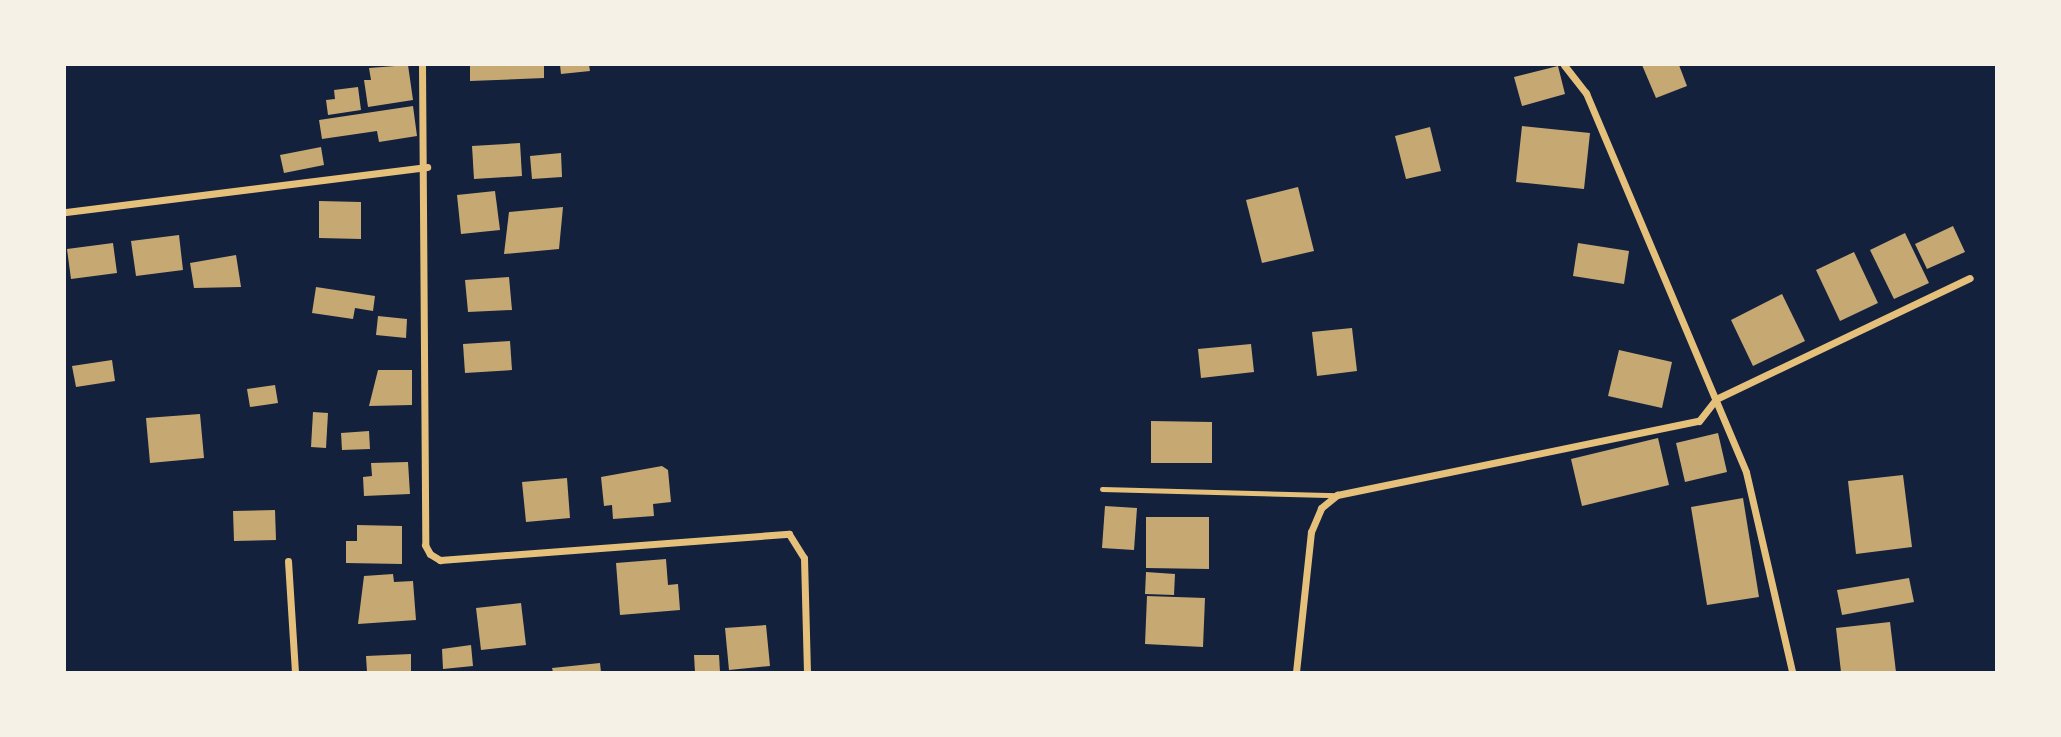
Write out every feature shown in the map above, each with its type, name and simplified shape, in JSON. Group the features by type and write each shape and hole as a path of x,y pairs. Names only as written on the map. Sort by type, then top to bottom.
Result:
{"street":[{"path":"422,65 427,167 425,545 440,560 789,534 804,558 807,672"},
{"path":"1564,65 1586,93 1642,239 1716,399 1746,472 1792,672"},
{"path":"66,212 427,167"},
{"path":"1296,672 1311,533 1321,508 1338,495 1699,421 1716,399 1970,278"},
{"path":"288,561 295,672"}],"lane":[{"path":"1102,489 1338,495"}],"building":[{"path":"408,65 413,100 368,107 364,80 371,80 369,68"},
{"path":"470,65 544,65 544,78 470,81"},
{"path":"560,65 589,65 590,71 561,74"},
{"path":"1642,65 1679,65 1687,86 1656,98"},
{"path":"1558,66 1565,94 1522,106 1514,77"},
{"path":"358,87 361,110 328,115 326,100 335,99 334,90"},
{"path":"413,106 417,136 379,142 377,131 322,139 319,120"},
{"path":"1522,126 1590,133 1584,189 1516,182"},
{"path":"1430,127 1441,171 1406,179 1395,136"},
{"path":"520,143 522,176 474,179 472,146"},
{"path":"321,147 324,165 284,173 280,155"},
{"path":"561,153 562,177 532,179 530,156"},
{"path":"1298,187 1314,251 1262,263 1246,200"},
{"path":"495,191 500,230 461,234 457,195"},
{"path":"319,201 361,202 361,239 319,238"},
{"path":"563,207 559,249 504,254 509,212"},
{"path":"1953,226 1965,252 1927,269 1915,244"},
{"path":"1905,233 1929,283 1894,299 1870,250"},
{"path":"179,235 183,270 136,276 131,241"},
{"path":"113,243 117,273 71,279 67,249"},
{"path":"1578,243 1629,251 1624,284 1573,276"},
{"path":"1854,252 1878,303 1840,321 1816,270"},
{"path":"236,255 241,287 194,288 190,263"},
{"path":"509,277 512,310 468,312 465,280"},
{"path":"316,287 375,296 373,311 355,308 353,319 312,313"},
{"path":"1782,294 1805,341 1753,366 1731,320"},
{"path":"378,316 407,319 406,338 376,335"},
{"path":"1352,328 1357,371 1317,376 1312,332"},
{"path":"510,341 512,370 465,373 463,344"},
{"path":"1251,344 1254,372 1201,378 1198,349"},
{"path":"1619,350 1672,362 1662,408 1608,396"},
{"path":"112,360 115,381 76,387 72,366"},
{"path":"378,370 412,370 412,405 369,406"},
{"path":"275,385 278,403 250,407 247,389"},
{"path":"313,412 328,413 326,448 311,447"},
{"path":"200,414 204,458 150,463 146,418"},
{"path":"1151,421 1212,422 1212,463 1151,463"},
{"path":"369,431 370,449 342,450 341,433"},
{"path":"1718,433 1727,472 1685,482 1676,443"},
{"path":"1658,438 1669,485 1582,506 1571,459"},
{"path":"408,462 410,494 364,496 363,477 372,476 371,463"},
{"path":"662,466 668,470 671,502 653,504 654,516 613,519 612,505 604,506 601,477"},
{"path":"1903,475 1912,547 1856,554 1848,481"},
{"path":"567,478 570,518 526,522 522,482"},
{"path":"1743,498 1759,597 1707,605 1691,507"},
{"path":"1105,506 1137,508 1134,550 1102,548"},
{"path":"275,510 276,540 234,541 233,511"},
{"path":"1146,517 1209,517 1209,569 1146,568"},
{"path":"357,525 402,526 402,564 346,563 346,541 357,541"},
{"path":"666,559 668,585 678,584 680,610 620,615 616,563"},
{"path":"1146,572 1175,574 1174,595 1145,594"},
{"path":"393,574 394,582 413,581 416,620 358,624 364,576"},
{"path":"1909,578 1914,602 1842,615 1837,590"},
{"path":"1147,596 1205,598 1203,647 1145,644"},
{"path":"521,603 526,645 481,650 476,608"},
{"path":"1890,622 1896,672 1841,672 1836,628"},
{"path":"766,625 770,666 729,670 725,628"},
{"path":"471,645 473,666 443,669 442,649"},
{"path":"411,654 411,672 367,672 366,656"},
{"path":"694,655 719,655 720,672 695,672"},
{"path":"600,663 601,672 553,672 552,668"}]}
